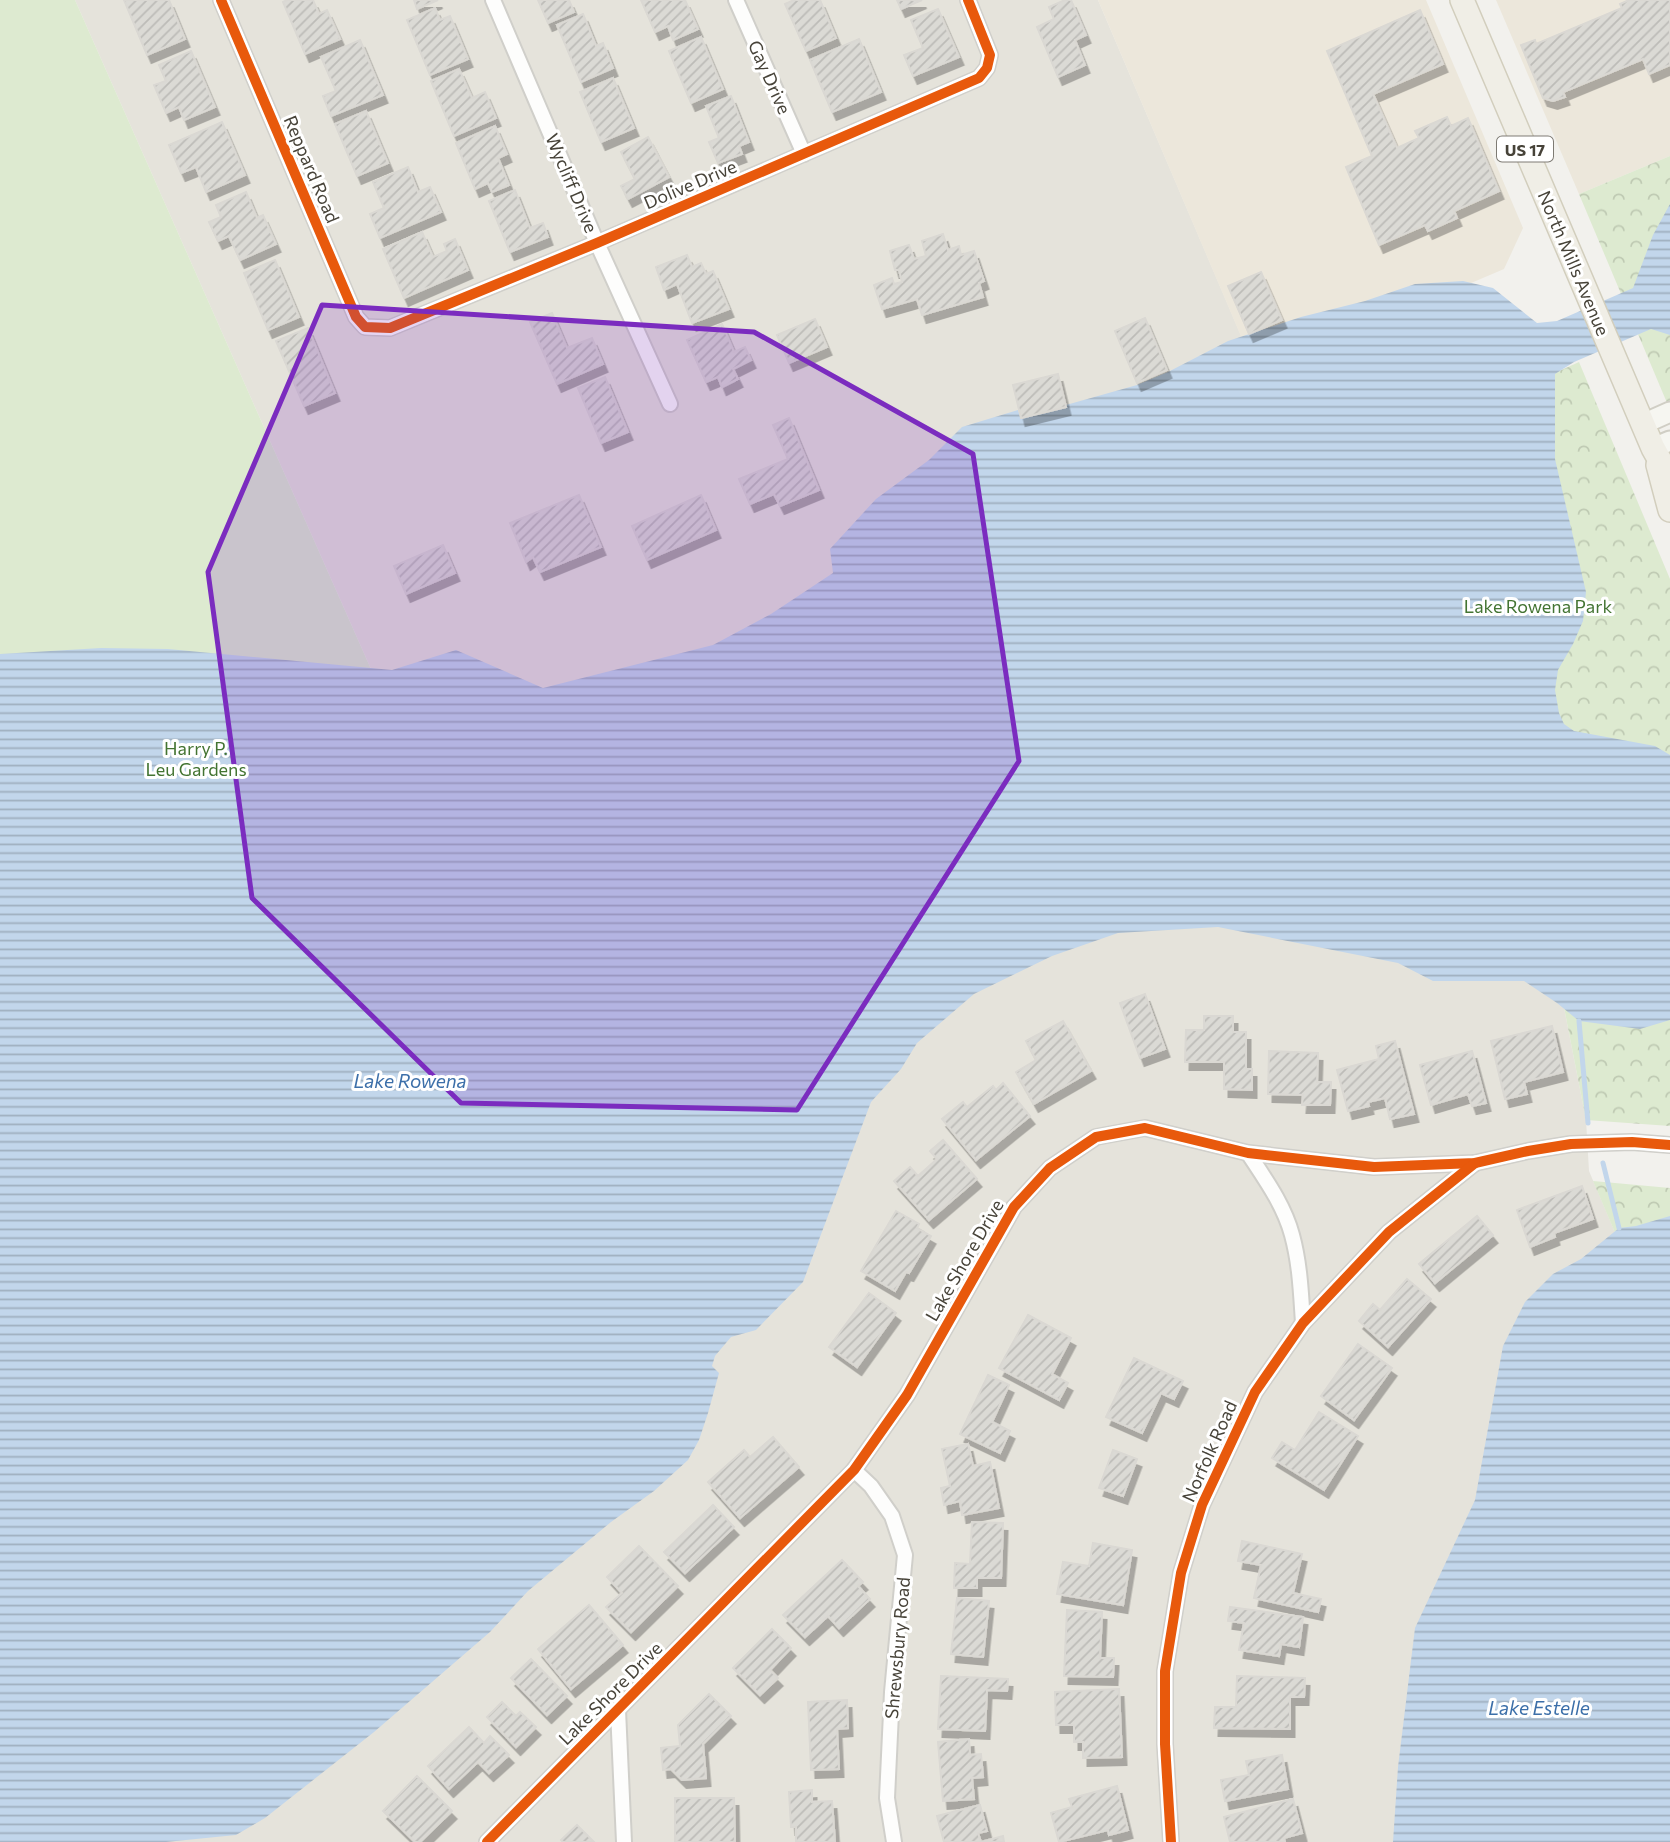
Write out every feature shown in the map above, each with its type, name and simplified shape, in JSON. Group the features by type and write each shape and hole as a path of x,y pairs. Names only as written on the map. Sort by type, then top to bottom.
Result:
{"main road":[{"name":"North Mills Avenue","path":"1462,0 1643,424 1662,445 1670,478"},
{"path":"1643,424 1670,412"},
{"name":"North Mills Avenue","path":"1662,445 1670,510"}],"street":[{"name":"Reppard Road","path":"222,0 356,317 365,327 390,328"},
{"name":"Wycliff Drive","path":"493,0 597,243 670,404"},
{"name":"Gay Drive","path":"736,0 804,154"},
{"name":"Dolive Drive","path":"390,328 597,243 979,78 987,68 990,55 968,0"},
{"name":"Lake Shore Drive","path":"486,1842 854,1470 907,1395 1014,1207 1050,1168 1096,1137 1145,1128 1248,1153 1374,1167 1475,1163 1571,1144 1632,1142 1670,1145"},
{"path":"1248,1153 1278,1199 1292,1234 1299,1273 1303,1323"},
{"name":"Norfolk Road","path":"1171,1842 1165,1744 1165,1671 1181,1573 1202,1505 1255,1392 1303,1323 1388,1232 1475,1163"},
{"name":"Shrewsbury Road","path":"854,1470 871,1486 892,1516 905,1555 892,1692 887,1798 894,1842"},
{"path":"618,1710 625,1842"}],"highlighted area":[{"path":"322,305 754,332 973,454 1019,761 797,1110 461,1103 252,898 208,572"}],"shaded area":[{"path":"75,0 1098,0 1332,549 1559,982 1586,1120 1589,1171 1670,1362 1670,1842 0,1842 0,1456 455,859"},
{"path":"1098,0 1426,0 1523,228 1504,269 1257,374"},
{"path":"1496,0 1670,0 1670,156 1579,194"}],"green space":[{"name":"Harry P. Leu Gardens","path":"0,0 75,0 455,859 0,1059"},
{"path":"1670,156 1670,410 1579,194"},
{"name":"Lake Rowena Park","path":"1579,362 1670,579 1670,1126 1586,1120 1559,982 1469,412"},
{"path":"1593,1181 1670,1188 1670,1362"}],"water":[{"name":"Lake Rowena","path":"1670,204 1670,335 1651,329 1574,362 1555,374 1555,459 1586,592 1583,621 1558,670 1555,690 1564,724 1574,731 1655,746 1670,755 1670,1020 1640,1029 1579,1021 1524,981 1433,981 1398,963 1218,927 1118,933 1052,956 974,994 917,1043 901,1069 871,1102 803,1282 756,1330 731,1337 715,1356 712,1366 719,1373 699,1440 688,1460 654,1491 611,1522 528,1591 490,1632 374,1732 265,1818 236,1835 166,1842 0,1842 0,654 101,648 168,649 392,670 456,650 543,688 713,645 771,614 833,573 830,549 876,499 929,460 962,427 1018,410 1021,419 1067,408 1066,405 1137,385 1228,341 1415,284 1463,281 1493,288 1537,323 1557,321 1633,288 1653,235"},
{"name":"Lake Estelle","path":"1670,1216 1670,1842 1393,1842 1398,1767 1415,1628 1475,1500 1503,1346 1525,1302 1553,1274 1581,1259 1619,1228"}],"building":[{"path":"124,0 169,0 185,39 147,55"},
{"path":"313,0 319,14 327,10 340,39 305,54 283,2"},
{"path":"414,0 438,0 417,9"},
{"path":"538,0 569,0 574,12 548,23"},
{"path":"641,0 685,0 698,29 673,40 668,26 655,32"},
{"path":"794,0 820,0 836,38 806,51 785,4"},
{"path":"897,0 922,0 901,9"},
{"path":"1071,0 1086,35 1075,40 1085,65 1058,77 1037,27 1054,19 1049,7"},
{"path":"1629,0 1670,0 1670,65 1649,74 1643,59 1563,92 1565,97 1553,101 1543,98 1521,45 1535,40 1536,44 1622,8 1620,4"},
{"path":"435,8 440,20 450,16 468,59 430,75 407,20"},
{"path":"938,9 959,57 913,76 904,55 923,48 911,20"},
{"path":"1420,10 1443,64 1373,94 1397,148 1419,138 1415,131 1447,117 1451,126 1468,118 1499,191 1454,211 1457,218 1428,231 1425,225 1379,245 1346,167 1372,156 1327,51"},
{"path":"583,14 596,46 603,43 613,68 581,82 557,25"},
{"path":"701,37 723,89 691,103 669,51"},
{"path":"859,39 881,92 832,112 810,60"},
{"path":"360,40 383,95 331,116 323,96 336,91 321,57"},
{"path":"191,51 215,107 184,120 179,107 166,113 154,85 166,81 159,65"},
{"path":"459,69 472,98 485,92 496,118 454,136 431,81"},
{"path":"613,78 634,128 601,142 580,92"},
{"path":"731,96 749,142 739,146 742,154 718,163 709,142 719,138 706,106"},
{"path":"366,111 388,163 357,176 335,124"},
{"path":"222,122 245,175 206,192 196,167 181,173 169,145"},
{"path":"495,126 507,154 498,158 509,185 492,192 488,183 475,189 456,143"},
{"path":"648,137 669,177 628,199 621,186 635,179 621,152"},
{"path":"408,167 418,192 430,187 441,212 380,238 370,214 384,208 373,182"},
{"path":"515,190 530,228 543,223 548,237 510,252 489,201"},
{"path":"246,192 257,218 263,215 276,244 240,260 229,236 218,241 209,222 221,217 216,205"},
{"path":"422,232 433,257 447,251 444,244 455,239 468,270 404,298 383,249"},
{"path":"943,234 948,250 959,246 961,255 974,251 984,281 979,283 983,297 922,315 917,299 882,309 874,285 892,278 894,284 902,282 899,270 895,270 890,251 909,245 914,259 926,256 922,241"},
{"path":"687,255 692,267 701,263 706,274 713,271 729,309 692,323 677,284 664,290 656,267"},
{"path":"275,260 299,317 268,330 244,273"},
{"path":"1261,272 1282,320 1249,334 1228,286"},
{"path":"552,313 567,348 592,338 603,364 557,384 530,322"},
{"path":"1145,318 1167,370 1137,383 1115,331"},
{"path":"815,319 827,347 789,363 777,335"},
{"path":"722,324 734,352 745,347 751,360 733,369 738,379 722,387 718,377 706,382 687,340"},
{"path":"308,328 335,393 304,406 276,341"},
{"path":"1058,374 1066,407 1021,418 1013,385"},
{"path":"605,377 628,432 601,443 578,388"},
{"path":"789,418 819,490 780,506 774,494 750,504 739,479 788,459 773,425"},
{"path":"579,495 601,547 540,572 533,557 526,562 510,523"},
{"path":"701,495 716,530 647,560 632,526"},
{"path":"443,545 455,573 406,594 394,566"},
{"path":"1145,994 1165,1049 1140,1058 1120,1003"},
{"path":"1204,1016 1233,1016 1233,1032 1246,1032 1246,1069 1252,1069 1252,1090 1224,1089 1224,1062 1185,1062 1186,1030 1204,1030"},
{"path":"1063,1021 1091,1071 1034,1104 1016,1072 1036,1060 1026,1041"},
{"path":"1552,1026 1563,1072 1524,1082 1527,1094 1505,1099 1491,1041"},
{"path":"1395,1041 1414,1114 1390,1119 1385,1098 1368,1102 1369,1106 1348,1111 1337,1070 1379,1059 1376,1046"},
{"path":"1269,1051 1318,1053 1317,1082 1331,1082 1330,1105 1302,1105 1303,1095 1268,1094"},
{"path":"1472,1051 1486,1103 1472,1106 1468,1094 1431,1105 1420,1065"},
{"path":"1003,1083 1030,1116 976,1160 942,1119 963,1102 967,1107 993,1086 996,1090"},
{"path":"943,1140 977,1179 929,1220 894,1181 910,1167 918,1176 937,1159 930,1151"},
{"path":"1582,1186 1593,1219 1554,1233 1555,1237 1530,1247 1517,1210"},
{"path":"896,1211 919,1224 917,1228 931,1236 895,1291 861,1271"},
{"path":"1477,1216 1493,1235 1435,1283 1419,1264"},
{"path":"1407,1279 1431,1299 1388,1347 1359,1321 1373,1304 1380,1310"},
{"path":"869,1293 896,1313 857,1367 829,1347"},
{"path":"1028,1315 1071,1338 1052,1374 1068,1383 1059,1400 999,1368"},
{"path":"1358,1344 1392,1368 1354,1420 1321,1396"},
{"path":"1134,1358 1183,1381 1174,1399 1161,1393 1142,1433 1106,1417"},
{"path":"988,1375 1009,1385 992,1422 1010,1431 1000,1453 960,1434"},
{"path":"1319,1412 1358,1436 1324,1490 1272,1458 1282,1442 1295,1450"},
{"path":"773,1437 799,1467 740,1518 708,1482 744,1450 750,1457"},
{"path":"968,1444 973,1466 990,1462 999,1508 962,1515 960,1501 944,1505 941,1488 950,1486 942,1449"},
{"path":"1113,1450 1137,1459 1123,1496 1099,1488"},
{"path":"713,1505 734,1527 685,1573 664,1552"},
{"path":"972,1522 1003,1523 1001,1578 977,1578 977,1588 954,1588 955,1563 970,1564"},
{"path":"1242,1541 1302,1554 1293,1593 1321,1599 1318,1612 1254,1598 1261,1565 1238,1561"},
{"path":"1093,1543 1132,1550 1123,1605 1057,1594 1063,1562 1089,1566"},
{"path":"639,1546 678,1586 631,1632 606,1607 622,1593 607,1577"},
{"path":"842,1560 863,1582 858,1586 870,1599 839,1628 828,1616 805,1637 783,1615"},
{"path":"957,1598 989,1601 983,1657 951,1654"},
{"path":"589,1605 623,1645 571,1689 538,1649"},
{"path":"1230,1607 1303,1617 1299,1647 1281,1644 1279,1656 1239,1650 1244,1623 1228,1621"},
{"path":"1067,1610 1102,1612 1100,1658 1114,1658 1113,1677 1064,1676"},
{"path":"772,1629 791,1648 770,1670 778,1678 760,1695 733,1668"},
{"path":"531,1659 567,1696 547,1715 511,1678"},
{"path":"941,1676 1008,1679 1007,1691 987,1690 985,1731 938,1729"},
{"path":"1237,1676 1305,1678 1304,1697 1290,1697 1290,1729 1214,1728 1215,1707 1236,1707"},
{"path":"1119,1689 1122,1757 1083,1758 1083,1742 1074,1742 1074,1725 1056,1725 1055,1692"},
{"path":"709,1694 731,1716 703,1744 706,1778 682,1780 671,1769 663,1770 661,1748 680,1746 678,1725"},
{"path":"847,1700 848,1728 837,1729 839,1769 811,1770 808,1702"},
{"path":"502,1702 516,1716 520,1712 536,1727 516,1747 487,1717"},
{"path":"469,1727 484,1743 490,1736 509,1755 489,1773 478,1762 449,1789 428,1766"},
{"path":"969,1739 970,1755 981,1754 983,1777 972,1778 974,1799 943,1801 938,1742"},
{"path":"1282,1755 1288,1789 1225,1801 1221,1780 1249,1775 1246,1761"},
{"path":"417,1776 452,1811 420,1842 415,1842 383,1811"},
{"path":"1117,1786 1128,1830 1109,1835 1108,1830 1059,1842 1051,1813 1072,1807 1069,1799"},
{"path":"812,1790 812,1802 832,1801 835,1842 796,1842 796,1827 791,1827 789,1792"},
{"path":"675,1798 734,1798 735,1842 675,1842"},
{"path":"1293,1799 1302,1833 1284,1838 1285,1842 1230,1842 1224,1817"},
{"path":"980,1805 987,1831 978,1833 981,1842 944,1842 937,1816"},
{"path":"577,1825 594,1842 561,1840"},
{"path":"1003,1836 1004,1842 981,1842"}],"waterway":[{"path":"1579,1021 1588,1123"},
{"path":"1603,1163 1619,1228"}],"cycle path":[{"path":"221,0 356,317 365,327 390,328 597,243 979,78 987,68 990,55 968,0"},
{"path":"487,1842 854,1470 907,1395 1014,1207 1050,1168 1096,1137 1145,1128 1248,1153 1374,1167 1475,1163 1571,1144 1632,1142 1670,1145"},
{"path":"1171,1842 1165,1744 1165,1671 1181,1573 1202,1505 1255,1392 1303,1323 1389,1232 1475,1163"}]}
